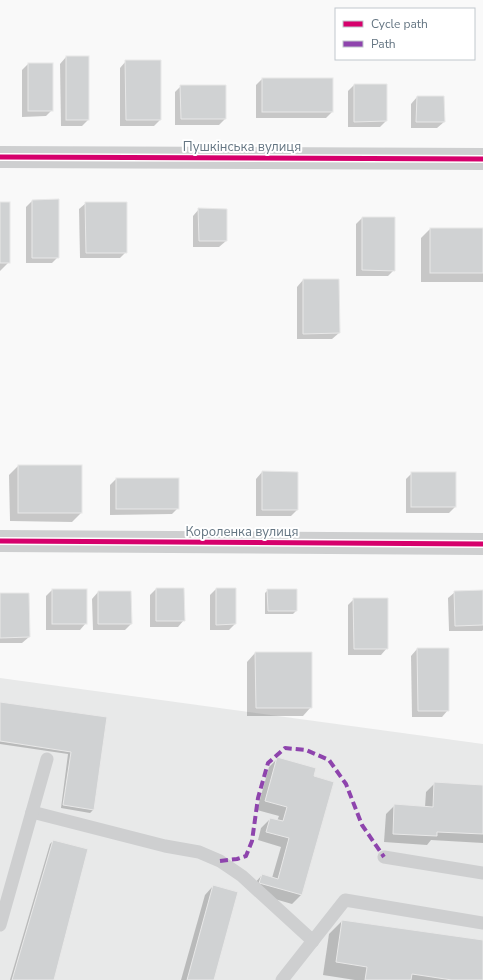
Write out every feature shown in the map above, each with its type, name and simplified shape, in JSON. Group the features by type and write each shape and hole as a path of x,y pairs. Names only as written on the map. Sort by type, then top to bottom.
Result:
{"street":[{"name":"Пушкінська вулиця","path":"0,157 483,159"},
{"name":"Короленка вулиця","path":"0,541 483,544"}],"lane":[{"path":"0,925 47,759"},
{"path":"32,812 165,846 199,852 220,861 242,876 312,941"},
{"path":"384,857 483,874"},
{"path":"282,980 345,900 483,922"}],"shaded area":[{"path":"0,678 483,744 483,980 0,980"}],"building":[{"path":"66,56 89,56 89,120 66,120"},
{"path":"125,60 161,60 161,120 126,120"},
{"path":"28,63 53,63 53,111 28,111"},
{"path":"262,78 333,78 333,112 262,112"},
{"path":"354,84 387,84 387,121 354,122"},
{"path":"180,85 226,85 226,119 181,119"},
{"path":"417,96 444,96 445,122 416,122"},
{"path":"59,199 59,258 32,258 32,200"},
{"path":"0,202 10,202 10,263 0,263"},
{"path":"85,202 127,202 127,253 86,253"},
{"path":"198,208 227,209 227,241 199,241"},
{"path":"362,217 395,217 395,271 362,270"},
{"path":"430,228 483,228 483,273 430,273"},
{"path":"303,279 339,279 340,333 303,334"},
{"path":"18,465 82,465 82,513 18,513"},
{"path":"262,471 298,472 298,510 262,510"},
{"path":"411,472 456,472 456,507 411,507"},
{"path":"116,478 179,478 179,509 116,509"},
{"path":"156,588 184,588 185,621 156,621"},
{"path":"216,588 236,588 236,624 216,625"},
{"path":"52,589 87,589 87,624 52,624"},
{"path":"267,589 297,589 297,611 268,611"},
{"path":"483,590 483,625 455,626 454,591"},
{"path":"98,591 131,591 132,624 98,624"},
{"path":"0,593 29,593 30,637 0,638"},
{"path":"353,598 388,598 388,649 354,649"},
{"path":"417,648 449,648 449,711 418,711"},
{"path":"255,652 312,652 312,708 256,708"},
{"path":"0,702 107,717 94,810 63,805 71,752 0,741"},
{"path":"277,757 316,768 314,776 334,782 302,895 259,883 262,874 278,879 289,838 266,832 270,818 283,821 287,807 265,801"},
{"path":"434,782 483,785 483,834 437,832 437,836 393,834 394,804 433,807"},
{"path":"53,840 88,849 54,980 12,980"},
{"path":"213,885 238,892 214,980 187,980"},
{"path":"342,920 483,940 483,980 452,980 412,974 411,980 365,980 367,967 336,962"}],"marked path":[{"path":"220,861 237,859 246,856 252,841 258,798 268,763 285,748 306,750 329,760 346,784 362,825 384,857"}],"cycle path":[{"path":"0,157 483,159"},
{"path":"0,541 483,544"}]}
